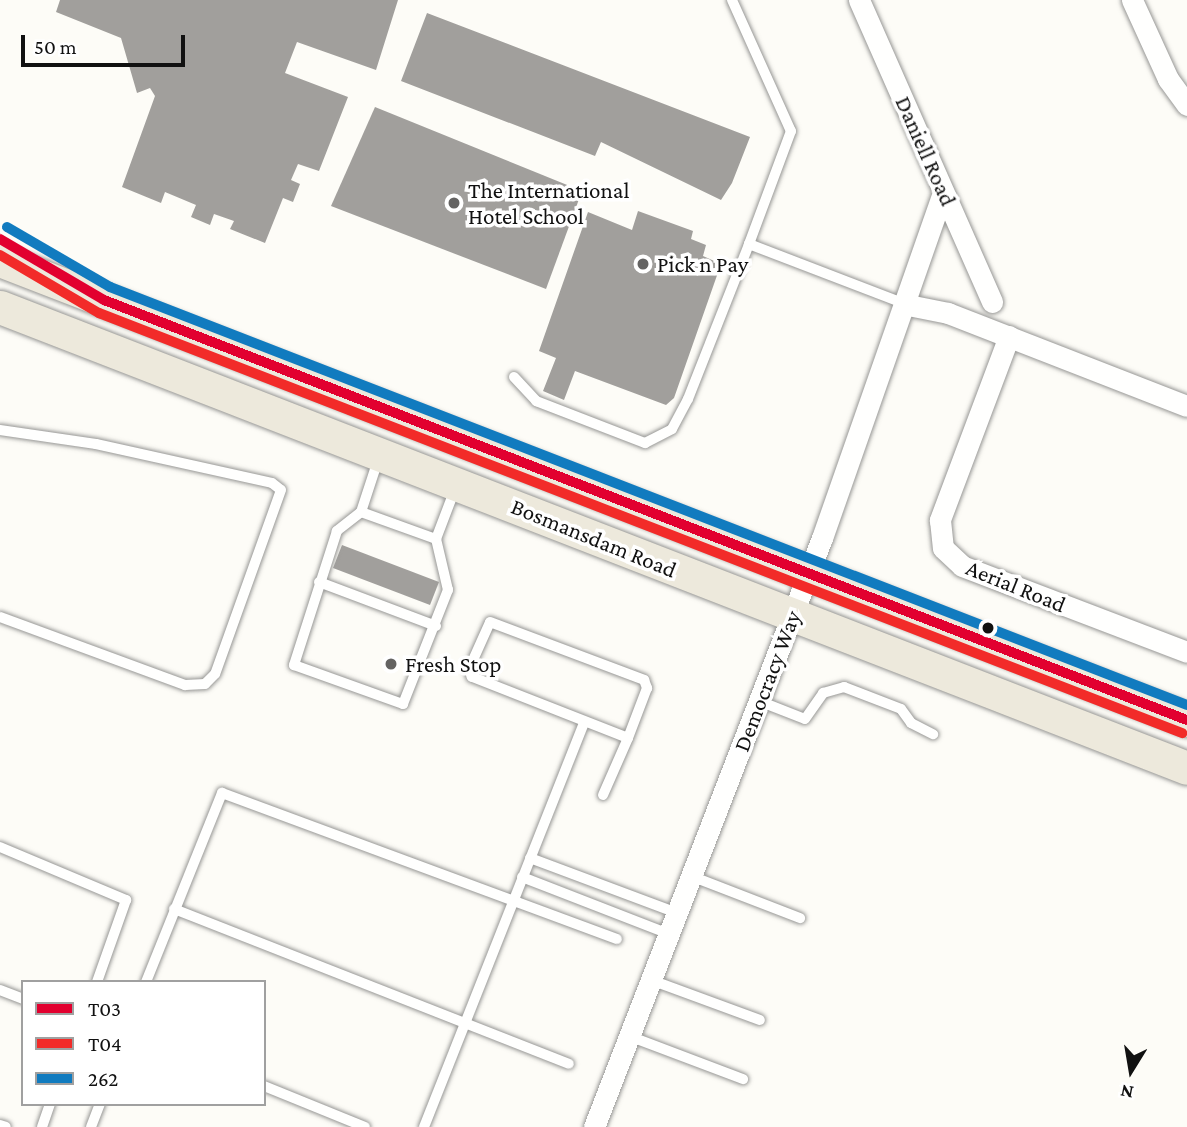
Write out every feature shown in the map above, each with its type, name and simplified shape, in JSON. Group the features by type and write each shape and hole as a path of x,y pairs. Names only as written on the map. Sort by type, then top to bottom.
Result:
{"main road":[{"path":"0,239 104,300"},
{"name":"Bosmansdam Road","path":"0,260 807,578 1187,720"},
{"name":"Bosmansdam Road","path":"0,307 1187,768"}],"street":[{"name":"Daniell Road","path":"859,0 992,302"},
{"path":"1132,0 1168,79 1187,106"},
{"name":"Democracy Way","path":"594,1127 807,578 908,305 943,193"},
{"path":"908,305 1009,336 1187,406"},
{"name":"Aerial Road","path":"1009,336 940,520 943,548 962,566 1187,652"}],"lane":[{"path":"514,377 537,401 638,442 652,441 672,429 688,399 791,131 732,0"},
{"path":"749,244 908,305"},
{"path":"0,430 96,444 272,483 281,490 215,674 205,684 185,685 0,617"},
{"path":"380,454 361,512 337,531 319,582 296,667 400,705 436,626 449,583 436,539 457,484"},
{"path":"361,512 436,539"},
{"path":"319,582 436,626"},
{"path":"603,795 628,738 647,688 644,680 496,623 483,626 472,677 628,738"},
{"path":"759,701 805,719 822,693 844,687 901,709 911,723 933,734"},
{"path":"424,1127 584,722"},
{"path":"147,980 216,798 231,793 512,902 617,939"},
{"path":"0,847 126,900 98,980"},
{"path":"530,858 677,913"},
{"path":"691,876 800,918"},
{"path":"522,877 669,934"},
{"path":"174,909 569,1064"},
{"path":"651,980 760,1020"},
{"path":"0,990 21,998"},
{"path":"629,1036 743,1079"},
{"path":"266,1087 365,1127"},
{"path":"41,1127 49,1106"},
{"path":"91,1127 99,1106"},
{"path":"0,1125 6,1127"}],"building":[{"path":"60,0 398,0 376,70 297,42 285,73 348,97 319,171 298,164 291,180 300,184 293,202 283,198 265,243 230,229 234,221 214,214 210,225 191,217 196,205 165,192 161,203 122,187 155,96 150,88 137,93 121,38 56,12"},
{"path":"427,13 750,137 732,183 721,200 601,142 595,156 401,81"},
{"path":"375,107 582,191 546,289 331,206"},
{"path":"638,211 693,231 691,239 706,245 703,256 721,264 674,398 666,405 575,371 564,400 543,391 556,358 539,351 588,212 632,230"},
{"path":"342,545 439,582 430,605 333,568"}],"transit line":[{"name":"262","path":"7,227 110,287 1187,705"},
{"name":"T03","path":"0,239 104,300 1187,720"},
{"name":"T04","path":"0,255 99,313 1182,733"}],"place":[{"name":"The International Hotel School","path":"454,203"},
{"name":"Pick n Pay","path":"643,264"},
{"name":"Fresh Stop","path":"391,664"}]}
